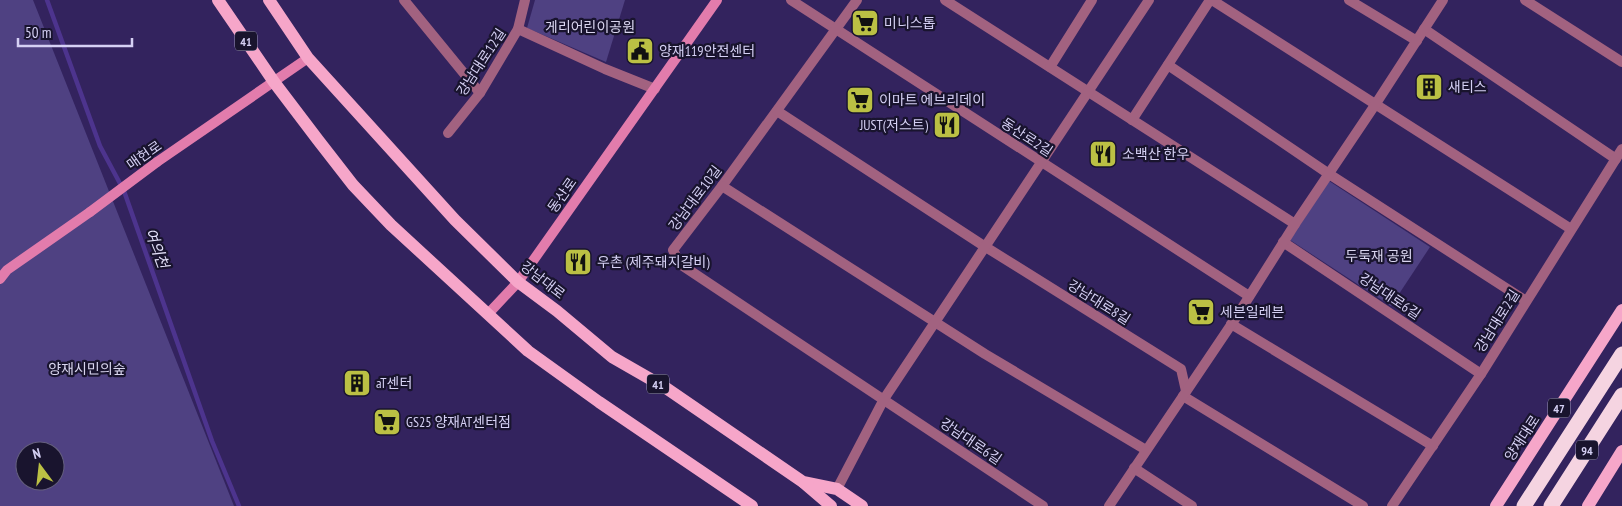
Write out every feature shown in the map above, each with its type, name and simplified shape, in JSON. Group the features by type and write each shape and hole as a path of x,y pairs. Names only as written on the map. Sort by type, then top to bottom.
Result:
{"highway":[{"name":"94","path":"1524,506 1622,354"},
{"name":"94","path":"1551,506 1622,395"}],"main road":[{"name":"41","path":"218,0 274,82 353,185 391,225 528,351 599,402 752,506"},
{"name":"강남대로","path":"269,0 308,58 455,220 518,282 558,311 612,356 666,388 803,482 837,489 862,506"},
{"name":"양재대로","path":"1496,506 1622,310"},
{"path":"1588,506 1622,451"},
{"name":"41","path":"803,482 831,506"}],"street":[{"path":"404,0 480,93"},
{"name":"강남대로12길","path":"448,133 480,93 518,29 525,0"},
{"name":"동산로","path":"488,314 518,282 717,0"},
{"name":"동산로2길","path":"791,0 1249,296"},
{"name":"강남대로10길","path":"857,0 722,186 673,250 680,264 884,399"},
{"path":"945,0 1295,224"},
{"path":"837,489 884,399 984,246 1042,163 1148,0"},
{"path":"1132,120 1211,0 1571,229"},
{"path":"1349,0 1417,41"},
{"path":"1109,506 1231,324 1443,0"},
{"path":"1526,0 1622,62"},
{"path":"1050,67 1088,1"},
{"path":"518,29 605,70 655,89"},
{"path":"1424,29 1616,159"},
{"name":"매헌로","path":"0,279 7,270 157,162 308,58"},
{"path":"1168,65 1329,174 1526,300"},
{"name":"강남대로8길","path":"777,111 984,246 1181,369 1185,393"},
{"name":"강남대로2길","path":"1392,506 1482,374 1526,300 1622,149"},
{"path":"722,186 985,354 1146,450"},
{"name":"강남대로6길","path":"1283,242 1482,374"},
{"path":"1231,324 1433,446"},
{"path":"1185,393 1363,506"},
{"name":"강남대로6길","path":"884,399 1043,506"},
{"path":"1134,468 1192,506"}],"green space":[{"name":"양재시민의숲","path":"0,0 33,0 234,506 0,506"},
{"name":"게리어린이공원","path":"535,0 625,0 606,62 527,28"},
{"name":"두둑재 공원","path":"1329,181 1430,247 1391,306 1290,240"}],"waterway":[{"name":"여의천","path":"47,0 100,146 124,191 212,441 239,506"}],"place":[{"name":"미니스톱","path":"865,23"},
{"name":"양재119안전센터","path":"640,51"},
{"name":"새티스","path":"1429,87"},
{"name":"이마트 에브리데이","path":"860,100"},
{"name":"JUST(저스트)","path":"947,125"},
{"name":"소백산 한우","path":"1103,154"},
{"name":"우촌 (제주돼지갈비)","path":"578,262"},
{"name":"세븐일레븐","path":"1201,312"},
{"name":"aT센터","path":"357,383"},
{"name":"GS25 양재AT센터점","path":"387,422"}]}
